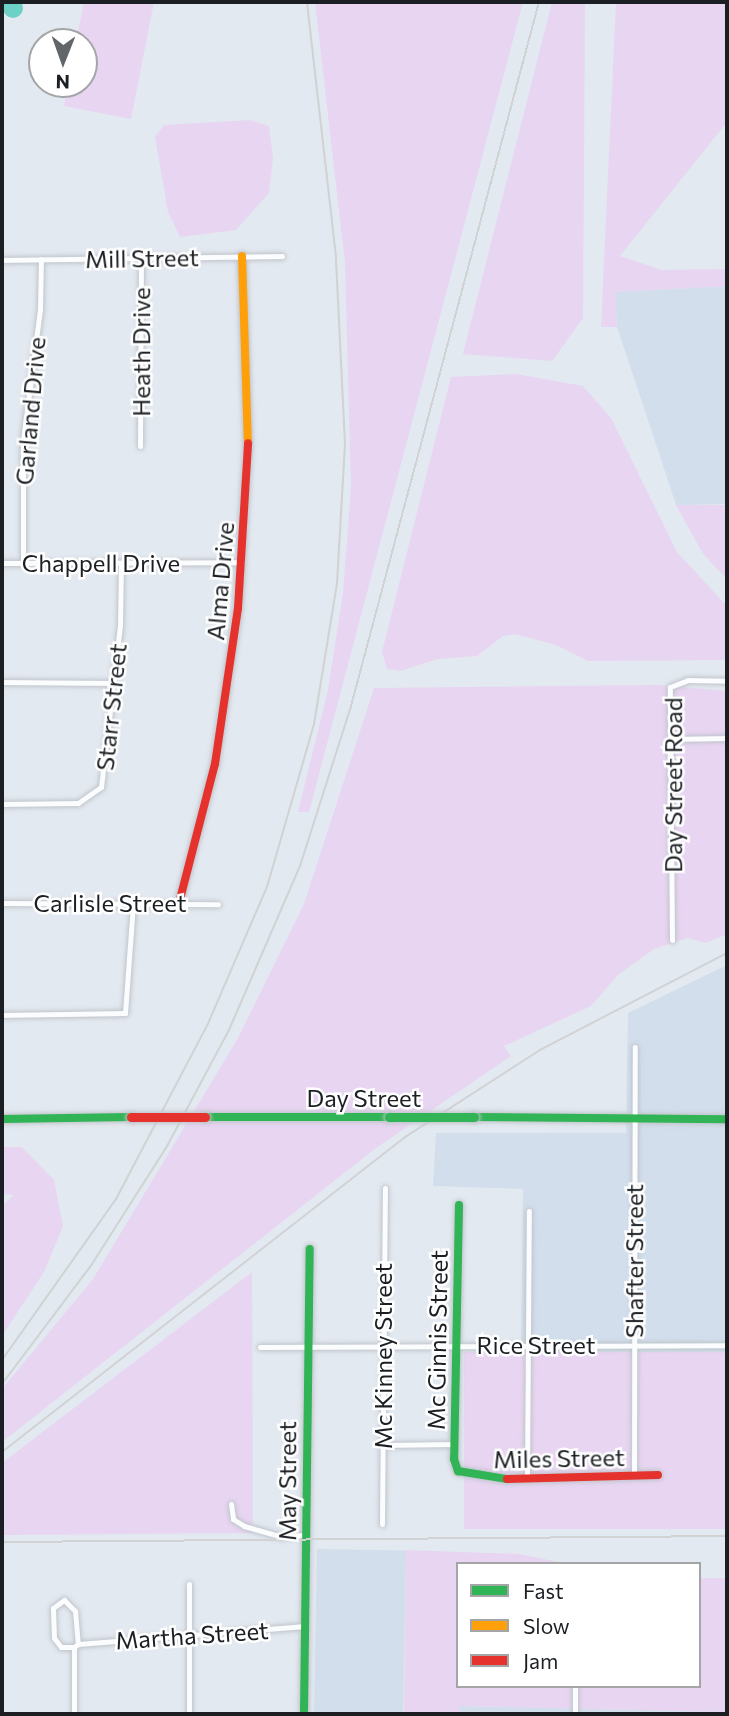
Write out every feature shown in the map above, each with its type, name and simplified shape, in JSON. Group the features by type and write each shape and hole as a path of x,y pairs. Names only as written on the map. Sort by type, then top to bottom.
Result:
{"street":[{"name":"Alma Drive","path":"179,903 222,726 242,562 248,403 242,256"},
{"name":"Mill Street","path":"2,260 282,256"},
{"name":"Heath Drive","path":"140,446 142,258"},
{"name":"Garland Drive","path":"23,563 23,440 40,309 41,260"},
{"name":"Chappell Drive","path":"2,564 242,562"},
{"name":"Starr Street","path":"2,804 78,803 94,795 104,775 114,683 121,563"},
{"name":"Day Street Road","path":"672,940 670,687 688,680 727,681"},
{"path":"2,682 114,683"},
{"path":"670,739 727,738"},
{"name":"Carlisle Street","path":"2,903 218,904"},
{"path":"2,1015 125,1013 133,903"},
{"name":"Shafter Street","path":"634,1475 635,1047"},
{"name":"Day Street","path":"2,1119 727,1119"},
{"name":"Mc Kinney Street","path":"382,1524 385,1188"},
{"name":"Mc Ginnis Street","path":"459,1205 454,1464 461,1474"},
{"path":"527,1478 529,1211"},
{"name":"May Street","path":"304,1714 310,1249"},
{"name":"Rice Street","path":"260,1347 727,1345"},
{"path":"382,1446 454,1444"},
{"name":"Miles Street","path":"461,1474 473,1478 658,1475"},
{"path":"231,1504 233,1519 244,1526 279,1536 305,1535"},
{"path":"189,1584 189,1714"},
{"path":"74,1714 76,1646 74,1606 60,1601 53,1608 55,1642 61,1647 76,1646"},
{"name":"Martha Street","path":"76,1646 189,1634 306,1626"},
{"path":"575,1688 575,1714"}],"shaded area":[{"path":"9,-1 17,-1 22,4 22,12 17,17 9,17 4,12 4,4"},
{"path":"84,2 154,2 131,119 64,106 65,98 98,98 98,28 79,28"},
{"path":"315,2 523,2 309,812 298,812 328,690 343,593 351,488 345,263"},
{"path":"552,2 585,2 583,318 552,361 463,354"},
{"path":"616,2 727,2 727,122 620,256 662,270 727,269 727,286 615,292 617,327 601,327"},
{"path":"250,120 269,126 273,158 269,193 236,230 180,237 168,212 155,137 164,125"},
{"path":"727,286 727,504 676,505 617,327 615,292"},
{"path":"516,374 583,386 611,418 677,552 727,606 727,660 588,661 556,645 515,634 503,636 477,656 438,659 400,671 387,669 382,652 451,377"},
{"path":"676,505 727,505 727,579 703,554"},
{"path":"659,685 727,691 727,934 706,943 688,938 654,949 618,975 591,1006 504,1046 511,1056 376,1148 2,1442 2,1389 93,1279 238,1038 304,904 374,688"},
{"path":"727,965 727,1352 521,1354 523,1189 433,1186 436,1133 626,1133 628,1013"},
{"path":"2,1147 22,1147 54,1180 63,1226 44,1272 2,1336 2,1206 14,1195 2,1194"},
{"path":"252,1272 253,1533 2,1535 2,1463"},
{"path":"464,1352 727,1352 727,1529 464,1529"},
{"path":"317,1549 406,1551 403,1714 314,1714"},
{"path":"406,1550 519,1554 558,1562 456,1562 456,1688 701,1688 701,1578 727,1578 727,1712 460,1706 460,1714 404,1714"},
{"path":"459,1706 727,1712 727,1714 460,1714"}],"railway":[{"path":"2,1360 116,1199 207,1026 267,887 314,724 337,583 345,444 336,257 307,2"},
{"path":"2,1384 92,1264 166,1148 229,1030 300,866 351,706 539,2"},
{"path":"2,1452 405,1137 540,1050 727,953"},
{"path":"2,1542 727,1536"}],"traffic: fast":[{"path":"2,1119 131,1117"},
{"path":"205,1117 389,1117"},
{"path":"389,1117 474,1117"},
{"path":"474,1117 727,1119"},
{"path":"459,1205 454,1459 458,1471 507,1479"},
{"path":"304,1714 310,1249"}],"traffic: slow":[{"path":"242,256 248,443"}],"traffic: jam":[{"path":"179,903 215,764 238,608 248,443"},
{"path":"131,1117 205,1117"},
{"path":"507,1479 658,1475"}]}
